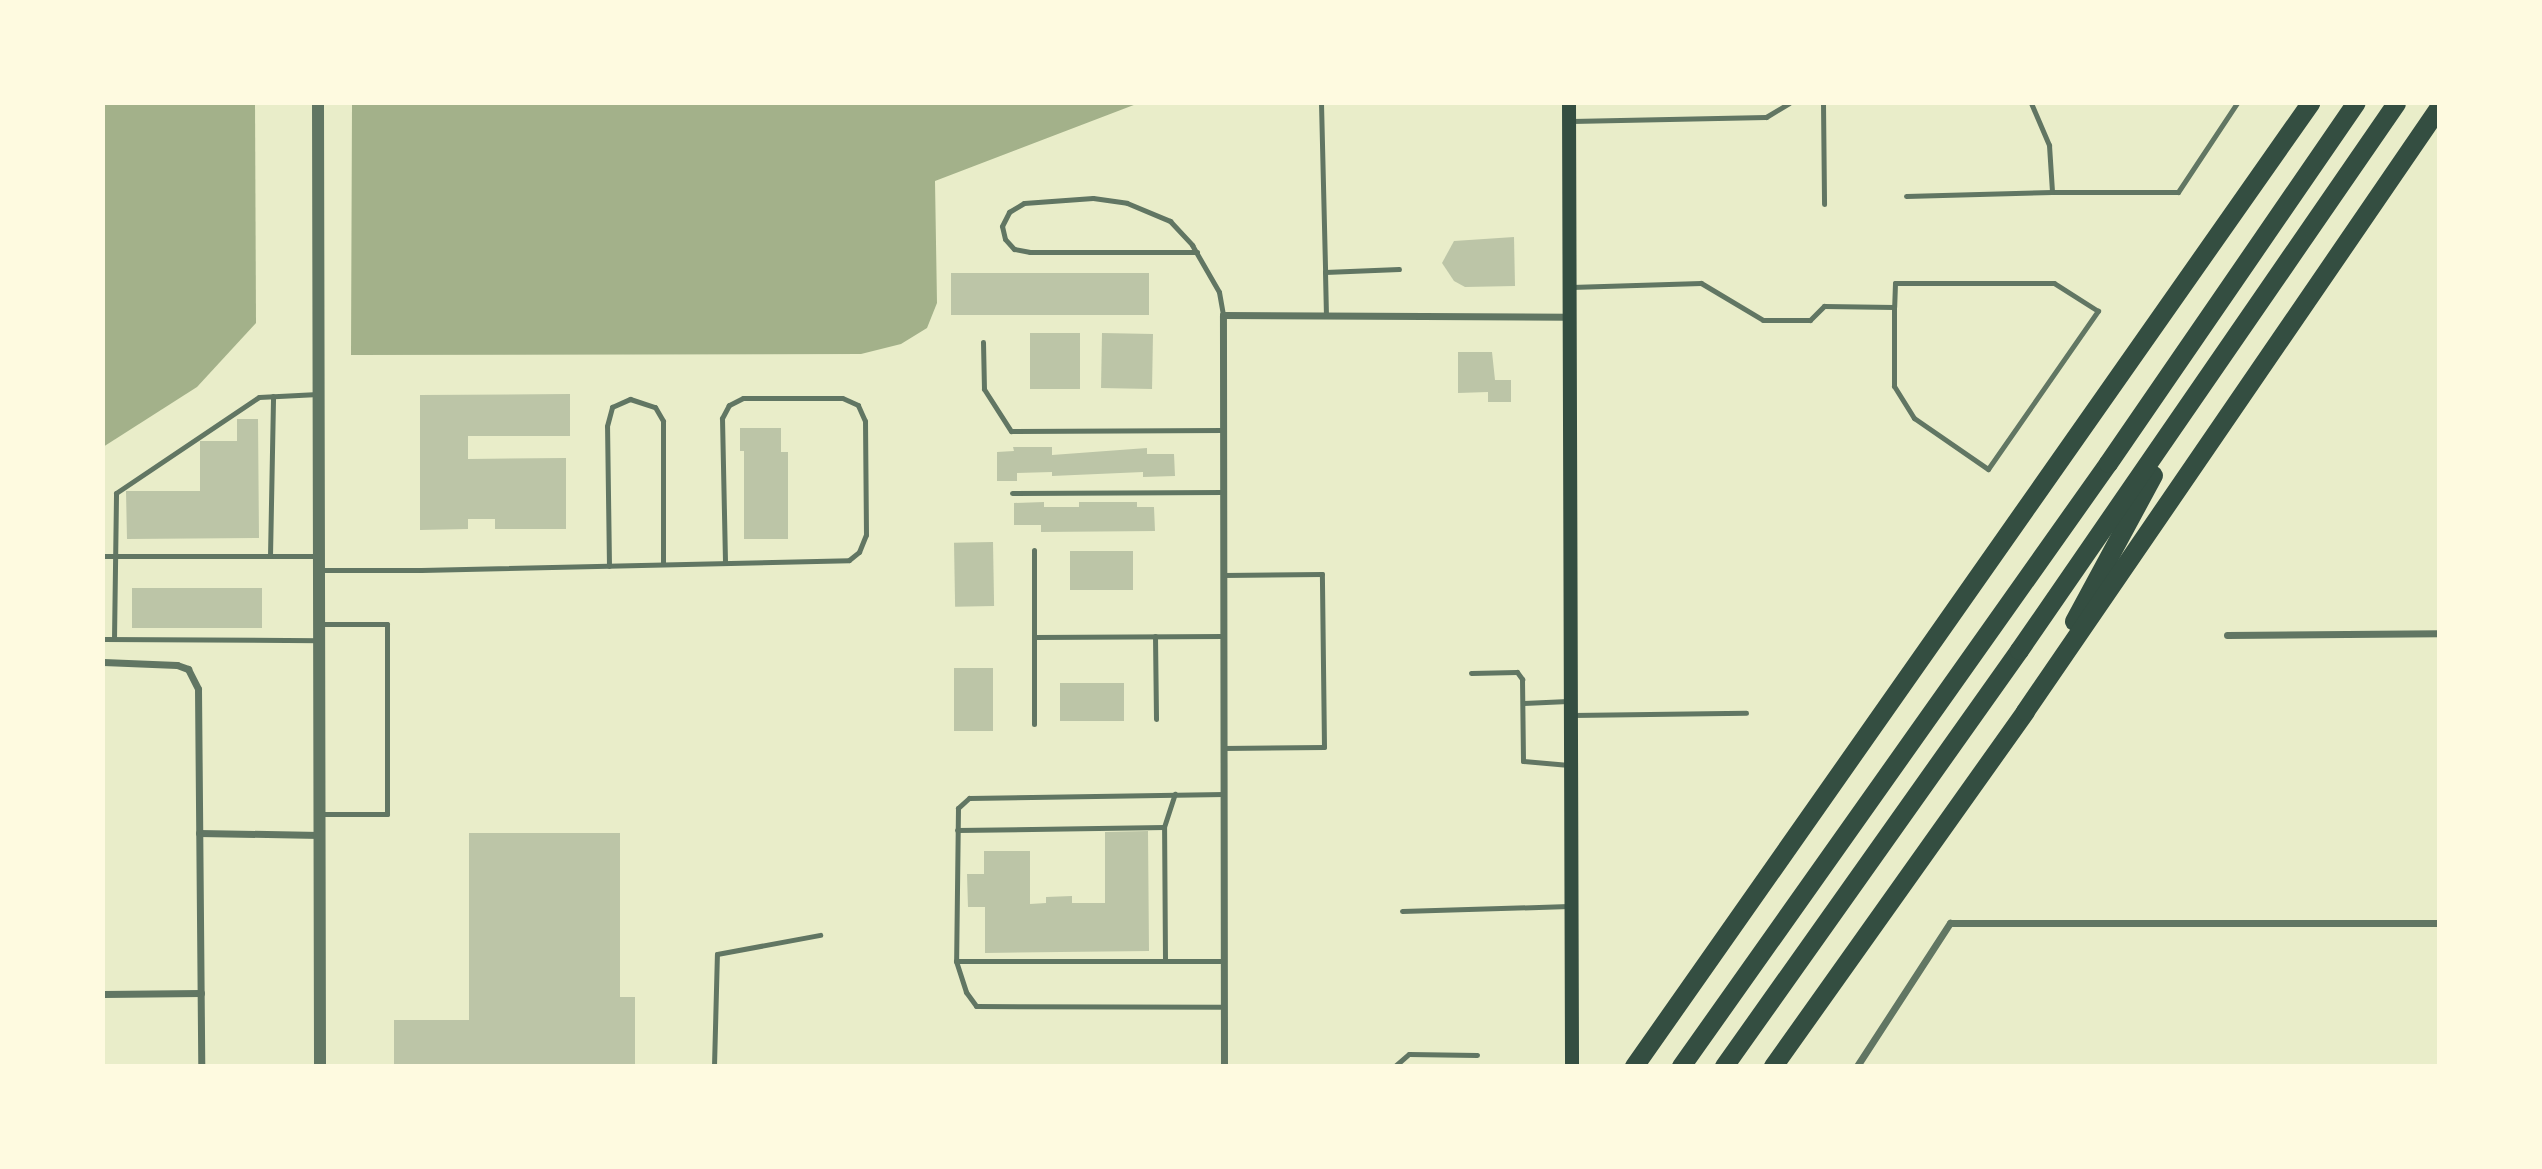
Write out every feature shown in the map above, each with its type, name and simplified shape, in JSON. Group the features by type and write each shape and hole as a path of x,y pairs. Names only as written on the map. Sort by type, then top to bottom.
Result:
{"highway":[{"path":"1633,1066 2310,103"},
{"path":"2279,149 2319,103"},
{"path":"1681,1066 2092,486 2355,103"},
{"path":"1724,1066 2200,389 2396,103"},
{"path":"1773,1066 2025,711 2439,107"},
{"path":"2025,711 2200,389"}],"main road":[{"path":"1569,103 1572,1066"}],"street":[{"path":"318,103 320,1066"},
{"path":"1224,1066 1223,316 1568,317"},
{"path":"2227,635 2439,633"},
{"path":"103,662 166,662 188,669 198,689 201,1066"},
{"path":"199,833 320,835"},
{"path":"1857,1066 1950,923 2439,923"},
{"path":"103,993 201,993"}],"lane":[{"path":"1321,103 1326,316"},
{"path":"1569,121 1766,117 1789,103"},
{"path":"1823,103 1824,204"},
{"path":"2031,103 2049,145 2052,192"},
{"path":"1906,196 2178,192 2237,103"},
{"path":"1196,252 1030,252 1014,249 1005,239 1002,226 1009,212 1024,203 1115,201 1170,221 1196,252 1219,292 1223,316"},
{"path":"1325,272 1399,269"},
{"path":"1568,287 1701,283 1763,320 1810,320 1824,306 1894,307"},
{"path":"1895,283 2054,283 2098,311 1988,469 1914,418 1894,386 1894,307 1895,283"},
{"path":"983,342 984,389 1011,431 1223,430"},
{"path":"114,639 116,493 259,397 318,394"},
{"path":"270,556 273,396"},
{"path":"319,570 609,566 849,560 859,552 866,523 865,421 858,405 842,398 743,398 729,405 722,418 725,563"},
{"path":"609,566 607,426 612,407 629,399 655,407 663,421 663,564"},
{"path":"1012,493 1223,492"},
{"path":"1034,550 1034,724"},
{"path":"103,556 319,556"},
{"path":"1223,575 1322,574 1324,747 1223,748"},
{"path":"319,624 387,624 387,814 320,814"},
{"path":"1155,636 1156,719"},
{"path":"1034,637 1223,636"},
{"path":"103,639 319,640"},
{"path":"1471,673 1517,672 1522,679 1523,761 1569,765"},
{"path":"1522,703 1569,708 1746,713"},
{"path":"1165,960 1164,827 1175,794"},
{"path":"1224,794 969,797 958,808 956,961 966,992 976,1006 1224,1007"},
{"path":"957,830 1164,827"},
{"path":"1402,911 1572,905"},
{"path":"714,1066 717,954 820,935"},
{"path":"956,961 1224,961"},
{"path":"1395,1066 1409,1054 1477,1055"}],"shaded area":[{"path":"103,103 255,103 256,323 197,387 103,447"},
{"path":"352,103 1139,103 935,181 937,303 927,328 901,344 861,354 351,355"}],"building":[{"path":"1514,237 1515,286 1465,287 1454,281 1442,263 1454,241"},
{"path":"951,273 1149,273 1149,315 951,315"},
{"path":"1030,333 1080,333 1080,389 1030,389"},
{"path":"1102,333 1153,334 1152,389 1101,388"},
{"path":"1458,352 1492,352 1495,380 1511,380 1511,402 1488,402 1488,392 1458,393"},
{"path":"570,394 570,436 468,436 468,459 566,458 566,529 495,529 495,519 468,519 468,529 420,530 420,395"},
{"path":"237,419 258,419 259,538 127,539 126,491 200,491 200,441 237,441"},
{"path":"740,428 781,428 781,452 788,452 788,539 744,539 744,451 740,451"},
{"path":"1013,447 1052,447 1052,455 1147,448 1147,454 1174,454 1175,476 1143,477 1143,472 1052,476 1052,472 1017,473 1017,481 997,481 997,452 1014,451"},
{"path":"1044,502 1044,507 1079,507 1079,502 1137,502 1137,507 1154,507 1155,531 1041,532 1041,525 1014,525 1014,503"},
{"path":"993,542 994,606 955,607 954,543"},
{"path":"1070,551 1133,551 1133,590 1070,590"},
{"path":"132,588 262,588 262,628 132,628"},
{"path":"954,668 993,668 993,731 954,731"},
{"path":"1060,683 1124,683 1124,721 1060,721"},
{"path":"1148,831 1149,951 985,953 985,907 968,907 967,874 984,874 984,851 1030,851 1030,904 1046,903 1046,897 1072,896 1072,903 1105,903 1105,832"},
{"path":"469,833 620,833 620,997 635,997 635,1066 394,1066 394,1020 469,1020"}]}
